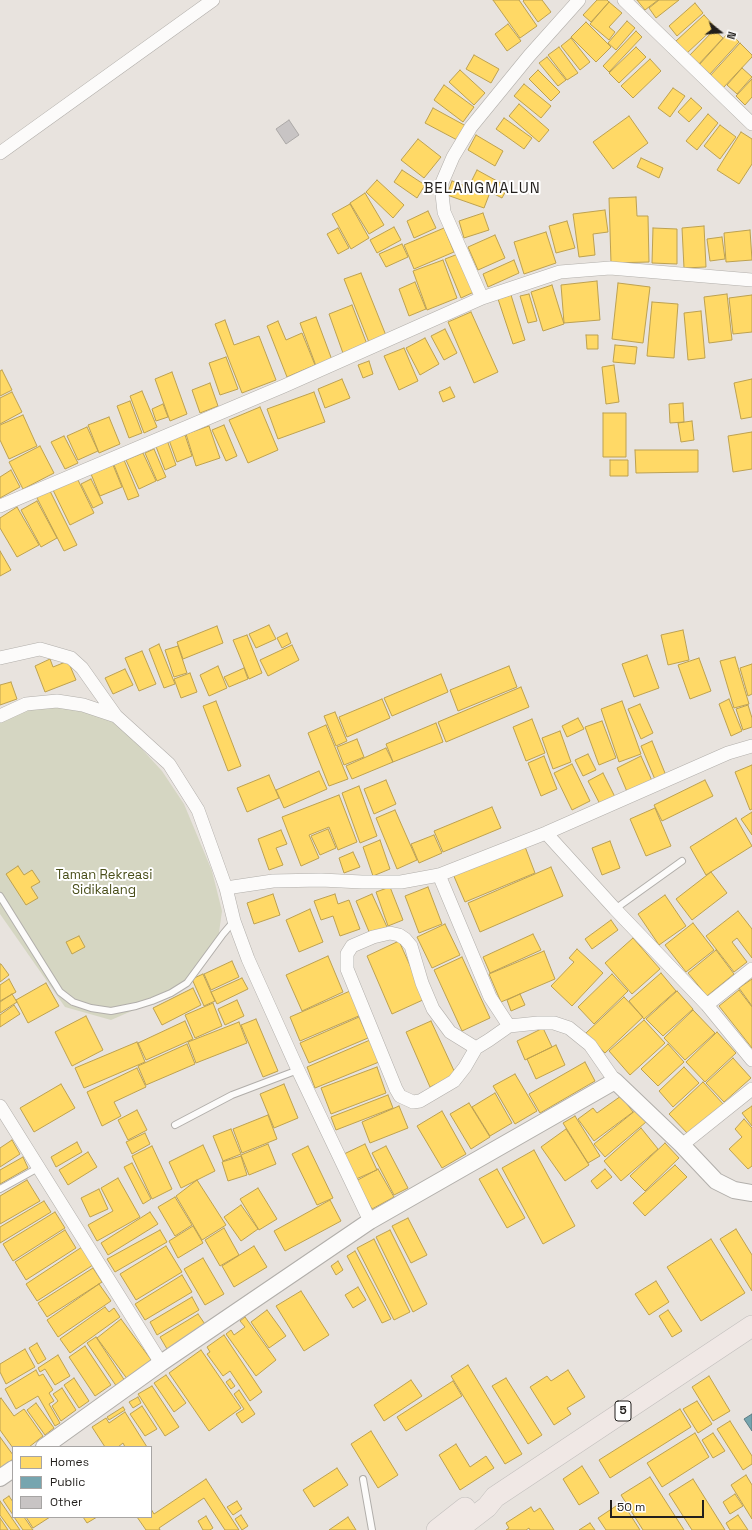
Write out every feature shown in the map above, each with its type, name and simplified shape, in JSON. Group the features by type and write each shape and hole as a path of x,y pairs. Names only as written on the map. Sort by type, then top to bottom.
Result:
{"highway":[{"name":"5","path":"457,1530 487,1507 495,1497 752,1326"},
{"name":"5","path":"437,1530 476,1500 495,1497"}],"street":[{"path":"0,153 213,0"},
{"path":"482,298 444,212 441,185 452,157 471,127 529,56 579,0"},
{"path":"624,0 752,124"},
{"path":"0,506 276,389 482,298 560,272 610,268 752,280"},
{"path":"0,658 40,650 71,658 82,668 116,716 168,764 198,810 226,888 234,921 248,959 298,1070 370,1221"},
{"path":"0,716 26,704 57,701 83,706 116,716"},
{"path":"226,888 280,881 321,880 401,882 439,875 546,833 728,753 752,746"},
{"path":"546,833 615,909 707,1004 752,1060"},
{"path":"439,875 490,997 509,1026"},
{"path":"476,1048 450,1032 433,1009 422,983 411,946 405,939 399,935 390,933 373,937 352,946 347,954 347,969 400,1096 413,1102 420,1101 454,1081 465,1067 476,1048 509,1026 554,1023 569,1028 590,1045 615,1081 682,1144 716,1181 734,1190 752,1193"},
{"path":"707,1004 752,969"},
{"path":"45,1446 161,1363 370,1221 615,1081"},
{"path":"682,1144 752,1089"},
{"path":"0,1106 161,1363"},
{"path":"0,1478 12,1470"}],"lane":[{"path":"615,909 682,861"},
{"path":"0,896 60,992 73,1002 91,1008 111,1011 152,1001 171,993 187,983 234,921"},
{"path":"175,1126 232,1095 298,1070"},
{"path":"0,1189 38,1168"},
{"path":"363,1479 372,1530"}],"green space":[{"name":"Taman Rekreasi Sidikalang","path":"68,700 109,717 130,736 162,771 184,804 212,871 222,911 217,947 203,965 164,997 111,1020 65,1007 0,914 0,717"}],"building: Homes":[{"path":"493,0 519,0 537,26 520,38"},
{"path":"542,0 551,12 538,22 523,1"},
{"path":"597,0 607,0 609,2 591,22 583,15"},
{"path":"637,0 658,0 645,10"},
{"path":"659,0 679,0 656,18 649,8"},
{"path":"609,2 622,13 609,27 615,32 609,40 590,24"},
{"path":"695,3 703,13 677,36 669,26"},
{"path":"704,15 715,27 687,53 676,41"},
{"path":"627,21 635,28 616,50 608,43"},
{"path":"586,22 611,47 596,62 571,37"},
{"path":"508,24 521,41 507,51 495,34"},
{"path":"714,30 723,38 698,65 689,56"},
{"path":"636,31 642,37 609,72 603,66"},
{"path":"729,32 739,42 710,74 699,65"},
{"path":"571,38 590,62 580,70 561,46"},
{"path":"740,43 752,55 752,57 723,88 710,76"},
{"path":"559,47 578,73 567,80 548,55"},
{"path":"636,47 646,57 619,83 609,73"},
{"path":"474,55 499,69 491,83 466,69"},
{"path":"547,57 566,80 558,86 539,63"},
{"path":"650,59 661,71 633,98 621,86"},
{"path":"742,68 752,77 737,94 727,85"},
{"path":"460,70 485,93 474,105 449,82"},
{"path":"538,70 560,92 551,101 529,79"},
{"path":"752,79 752,97 745,105 736,96"},
{"path":"524,84 551,106 541,118 514,96"},
{"path":"444,85 474,107 463,122 434,100"},
{"path":"673,88 685,96 670,117 658,108"},
{"path":"691,98 702,108 689,122 678,112"},
{"path":"519,104 549,130 539,142 509,116"},
{"path":"433,108 466,126 459,141 425,123"},
{"path":"708,114 718,123 697,150 686,141"},
{"path":"629,116 648,143 613,169 593,142"},
{"path":"504,118 532,138 524,149 496,129"},
{"path":"720,125 736,137 720,159 704,146"},
{"path":"741,132 752,139 752,164 739,184 717,170"},
{"path":"476,135 503,151 495,166 468,150"},
{"path":"418,139 441,157 424,178 401,160"},
{"path":"641,158 663,168 659,178 637,167"},
{"path":"402,170 425,185 417,198 394,182"},
{"path":"477,170 508,187 502,198 471,182"},
{"path":"377,180 404,205 393,218 366,192"},
{"path":"452,181 489,195 484,208 447,195"},
{"path":"365,193 384,225 369,234 350,203"},
{"path":"636,197 637,216 648,216 649,262 611,263 609,198"},
{"path":"350,204 369,238 351,249 332,214"},
{"path":"605,210 608,232 593,234 595,255 579,257 573,214"},
{"path":"428,211 436,228 414,238 407,221"},
{"path":"483,213 489,230 464,238 459,221"},
{"path":"567,221 575,248 556,253 549,226"},
{"path":"704,226 706,267 684,268 682,228"},
{"path":"394,227 401,240 377,253 370,240"},
{"path":"338,228 349,248 338,254 327,234"},
{"path":"444,228 454,252 414,269 404,245"},
{"path":"653,228 677,229 677,264 652,263"},
{"path":"750,230 752,260 726,262 724,233"},
{"path":"546,232 556,263 524,274 514,242"},
{"path":"495,235 505,258 478,270 468,247"},
{"path":"722,237 725,259 710,261 707,239"},
{"path":"402,244 408,257 386,267 379,254"},
{"path":"458,254 474,292 461,298 445,259"},
{"path":"443,260 457,298 427,310 413,271"},
{"path":"514,260 519,273 488,287 483,274"},
{"path":"361,273 387,338 370,345 344,279"},
{"path":"597,281 600,320 564,323 561,285"},
{"path":"415,282 426,309 409,316 399,289"},
{"path":"618,283 650,287 643,343 612,339"},
{"path":"552,285 564,324 543,331 531,292"},
{"path":"529,294 537,321 528,323 520,296"},
{"path":"727,294 732,340 709,343 704,297"},
{"path":"511,295 525,340 513,344 498,299"},
{"path":"752,295 752,332 733,334 729,298"},
{"path":"652,302 678,304 674,358 647,356"},
{"path":"352,305 368,347 344,356 329,314"},
{"path":"701,311 705,358 688,360 684,313"},
{"path":"471,312 498,372 474,383 448,322"},
{"path":"316,317 332,360 316,366 300,323"},
{"path":"225,320 234,345 259,336 276,380 242,393 215,324"},
{"path":"278,321 286,340 302,333 315,365 287,377 267,326"},
{"path":"445,329 457,353 444,360 431,336"},
{"path":"586,335 598,335 598,349 587,349"},
{"path":"425,338 439,364 420,375 406,348"},
{"path":"615,345 637,347 635,364 613,362"},
{"path":"404,348 418,381 399,390 384,356"},
{"path":"226,357 238,389 220,395 209,363"},
{"path":"369,361 373,374 363,378 358,365"},
{"path":"614,365 619,402 606,404 602,367"},
{"path":"2,370 12,390 0,396 0,371"},
{"path":"172,372 187,414 170,421 155,379"},
{"path":"342,379 350,398 325,408 318,389"},
{"path":"752,379 752,417 741,419 734,383"},
{"path":"210,383 218,406 200,413 192,390"},
{"path":"450,387 455,397 443,402 439,392"},
{"path":"142,391 157,427 144,433 130,396"},
{"path":"12,392 22,412 0,424 0,398"},
{"path":"314,392 325,422 278,439 267,409"},
{"path":"130,401 142,433 129,438 117,406"},
{"path":"683,403 684,422 670,423 669,404"},
{"path":"163,404 168,417 156,421 152,409"},
{"path":"260,407 278,450 248,463 229,420"},
{"path":"603,413 626,413 626,457 603,457"},
{"path":"23,415 37,446 9,459 0,440 0,425"},
{"path":"109,417 120,444 99,453 88,425"},
{"path":"692,421 694,440 681,442 678,423"},
{"path":"224,425 237,456 226,461 212,430"},
{"path":"209,426 220,458 196,466 186,434"},
{"path":"87,427 98,451 78,460 67,436"},
{"path":"752,432 752,469 733,472 728,436"},
{"path":"185,435 192,456 177,462 169,440"},
{"path":"64,436 78,463 65,469 51,442"},
{"path":"167,440 176,465 165,470 155,444"},
{"path":"40,446 54,473 23,489 9,462"},
{"path":"154,449 166,477 157,481 145,453"},
{"path":"635,450 698,450 698,472 636,473"},
{"path":"143,453 156,481 139,489 126,460"},
{"path":"124,460 139,496 128,500 114,465"},
{"path":"610,460 628,460 628,476 610,476"},
{"path":"113,465 122,487 100,496 91,474"},
{"path":"11,470 20,487 0,498 0,477"},
{"path":"77,478 94,513 70,525 53,490"},
{"path":"91,479 103,503 93,508 81,484"},
{"path":"49,489 77,545 64,551 36,496"},
{"path":"37,501 57,538 41,547 21,510"},
{"path":"17,507 39,545 17,557 0,528 0,518"},
{"path":"0,551 11,570 0,576"},
{"path":"269,625 276,639 256,648 249,634"},
{"path":"217,626 223,643 183,659 177,642"},
{"path":"683,630 689,660 668,665 661,635"},
{"path":"287,633 291,643 282,648 277,638"},
{"path":"247,635 262,673 249,679 233,640"},
{"path":"159,644 175,684 164,688 149,649"},
{"path":"292,645 299,660 268,676 260,660"},
{"path":"178,646 187,673 174,677 165,650"},
{"path":"142,651 156,684 139,691 125,658"},
{"path":"647,655 659,688 634,697 622,664"},
{"path":"735,657 749,704 734,708 720,661"},
{"path":"699,658 711,691 690,699 678,665"},
{"path":"50,659 53,667 68,661 76,680 45,692 35,666"},
{"path":"752,664 752,694 748,696 740,668"},
{"path":"218,666 227,688 209,696 200,675"},
{"path":"509,666 517,687 458,711 450,690"},
{"path":"244,668 248,679 229,687 224,677"},
{"path":"125,669 133,685 113,694 105,678"},
{"path":"190,673 197,692 181,698 174,679"},
{"path":"441,674 448,692 392,716 384,698"},
{"path":"11,682 17,699 0,705 0,685"},
{"path":"521,687 529,707 446,742 438,722"},
{"path":"382,699 390,718 347,737 339,717"},
{"path":"729,699 742,731 731,736 719,704"},
{"path":"216,701 241,766 228,771 203,706"},
{"path":"622,701 641,754 619,762 601,709"},
{"path":"640,704 653,733 641,739 628,709"},
{"path":"748,705 752,718 752,727 743,730 736,709"},
{"path":"335,712 347,741 336,746 324,716"},
{"path":"578,718 584,729 567,737 562,726"},
{"path":"532,719 545,753 526,761 513,727"},
{"path":"602,721 616,758 599,765 585,727"},
{"path":"436,723 443,742 393,762 386,744"},
{"path":"326,725 348,779 329,786 308,733"},
{"path":"560,731 571,762 553,769 542,738"},
{"path":"357,739 364,757 344,765 337,747"},
{"path":"652,741 667,778 656,782 641,746"},
{"path":"386,748 393,762 352,779 346,766"},
{"path":"588,754 596,770 583,776 575,760"},
{"path":"544,756 557,789 541,796 528,763"},
{"path":"641,756 653,783 628,794 617,768"},
{"path":"572,764 590,801 572,810 554,773"},
{"path":"752,765 752,809 750,810 735,772"},
{"path":"319,771 327,789 284,808 276,790"},
{"path":"603,773 616,799 601,806 588,781"},
{"path":"269,775 279,798 247,812 237,788"},
{"path":"386,780 396,804 374,814 364,789"},
{"path":"705,780 713,796 662,821 654,805"},
{"path":"359,786 377,836 360,843 342,793"},
{"path":"339,795 357,842 338,850 329,827 309,835 319,858 301,866 282,817"},
{"path":"492,807 501,828 443,852 434,831"},
{"path":"655,808 671,846 646,856 630,819"},
{"path":"395,810 417,860 397,869 376,818"},
{"path":"752,812 752,835 741,819"},
{"path":"736,818 752,846 706,875 690,847"},
{"path":"328,829 336,848 320,855 311,836"},
{"path":"281,830 287,844 276,848 283,865 269,870 258,839"},
{"path":"434,835 442,853 419,863 411,844"},
{"path":"380,840 390,869 373,876 363,847"},
{"path":"610,841 620,868 602,875 592,848"},
{"path":"524,844 535,873 465,902 453,874"},
{"path":"353,852 360,867 344,873 339,858"},
{"path":"18,866 24,875 32,870 40,882 31,887 38,898 26,905 6,874"},
{"path":"551,867 563,896 480,932 468,903"},
{"path":"711,872 727,893 692,920 676,899"},
{"path":"390,887 403,920 388,926 376,892"},
{"path":"428,887 442,924 419,933 405,896"},
{"path":"273,894 280,915 254,924 247,903"},
{"path":"335,894 338,904 349,900 360,929 340,936 333,916 321,920 314,901"},
{"path":"372,894 387,927 370,934 356,901"},
{"path":"665,895 686,926 659,945 638,914"},
{"path":"310,909 323,942 299,952 286,920"},
{"path":"738,911 752,929 752,958 737,938 732,942 747,962 734,972 706,936"},
{"path":"611,920 618,930 592,949 585,939"},
{"path":"693,923 714,950 686,972 665,945"},
{"path":"445,924 460,955 432,968 417,937"},
{"path":"533,934 541,950 490,973 483,957"},
{"path":"79,936 85,947 72,954 66,942"},
{"path":"633,938 660,969 632,994 605,963"},
{"path":"399,941 425,999 392,1014 367,956"},
{"path":"577,949 603,973 572,1006 551,986 574,962 569,958"},
{"path":"716,950 734,974 707,996 688,973"},
{"path":"544,951 555,979 501,1002 489,974"},
{"path":"328,956 343,992 302,1011 286,975"},
{"path":"462,957 490,1018 462,1031 434,970"},
{"path":"232,961 239,977 211,990 204,974"},
{"path":"0,964 9,975 0,982"},
{"path":"661,973 676,991 644,1019 629,1001"},
{"path":"203,974 215,1001 204,1006 192,979"},
{"path":"612,974 628,991 594,1024 578,1007"},
{"path":"242,978 248,989 217,1004 211,992"},
{"path":"9,979 16,992 0,1001 0,985"},
{"path":"752,979 752,1006 739,988"},
{"path":"46,983 59,1006 28,1023 16,1000"},
{"path":"193,988 201,1005 162,1025 153,1008"},
{"path":"739,990 752,1007 752,1048 719,1006"},
{"path":"350,991 361,1015 300,1041 290,1017"},
{"path":"677,991 693,1009 663,1036 646,1019"},
{"path":"12,994 17,1002 0,1013 0,1002"},
{"path":"520,994 525,1005 511,1011 507,1000"},
{"path":"624,997 643,1017 605,1053 586,1033"},
{"path":"237,1000 244,1016 225,1025 218,1009"},
{"path":"213,1003 222,1026 195,1038 185,1015"},
{"path":"14,1005 20,1014 0,1027 0,1015"},
{"path":"693,1010 715,1033 685,1060 664,1038"},
{"path":"86,1016 103,1050 72,1066 55,1032"},
{"path":"359,1017 368,1038 309,1063 300,1043"},
{"path":"256,1019 278,1071 263,1077 241,1025"},
{"path":"644,1020 665,1043 630,1075 609,1051"},
{"path":"185,1021 193,1039 146,1060 138,1043"},
{"path":"431,1021 456,1075 430,1087 406,1032"},
{"path":"239,1022 247,1043 196,1063 188,1042"},
{"path":"543,1028 552,1047 525,1060 517,1041"},
{"path":"717,1032 736,1053 705,1082 686,1062"},
{"path":"370,1040 379,1062 315,1088 307,1067"},
{"path":"137,1042 145,1062 84,1088 75,1068"},
{"path":"187,1044 195,1064 146,1085 138,1066"},
{"path":"668,1044 684,1062 658,1086 641,1069"},
{"path":"556,1045 565,1065 536,1079 527,1059"},
{"path":"733,1058 751,1078 724,1102 706,1083"},
{"path":"585,1062 595,1081 540,1113 529,1094"},
{"path":"377,1067 386,1093 331,1114 321,1088"},
{"path":"684,1067 699,1083 673,1107 659,1091"},
{"path":"137,1068 146,1087 114,1102 121,1116 102,1126 87,1092"},
{"path":"515,1074 537,1111 515,1124 493,1086"},
{"path":"703,1082 724,1105 690,1136 669,1114"},
{"path":"61,1084 75,1108 34,1132 20,1108"},
{"path":"284,1084 298,1118 274,1128 260,1094"},
{"path":"495,1093 512,1123 490,1136 472,1107"},
{"path":"388,1095 393,1108 336,1130 331,1117"},
{"path":"621,1096 633,1112 594,1141 578,1119 593,1108 597,1113"},
{"path":"469,1103 490,1137 471,1149 450,1114"},
{"path":"399,1106 408,1128 370,1143 362,1122"},
{"path":"752,1106 752,1126 742,1113"},
{"path":"137,1110 147,1130 128,1140 118,1120"},
{"path":"636,1110 646,1122 605,1157 594,1144"},
{"path":"442,1111 466,1154 442,1168 417,1126"},
{"path":"268,1115 277,1139 242,1153 233,1129"},
{"path":"575,1116 600,1156 588,1163 563,1123"},
{"path":"744,1119 752,1128 752,1166 748,1169 729,1149 742,1137 735,1129"},
{"path":"641,1128 658,1149 621,1181 604,1161"},
{"path":"231,1129 241,1154 223,1161 213,1136"},
{"path":"566,1129 589,1165 565,1181 541,1147"},
{"path":"145,1133 150,1144 132,1154 126,1142"},
{"path":"12,1140 20,1154 0,1167 0,1148"},
{"path":"77,1142 82,1152 56,1167 51,1157"},
{"path":"665,1143 679,1158 645,1191 630,1176"},
{"path":"268,1144 276,1164 249,1175 241,1155"},
{"path":"365,1144 377,1170 356,1179 344,1154"},
{"path":"203,1145 215,1171 181,1188 169,1162"},
{"path":"152,1146 172,1189 152,1199 132,1156"},
{"path":"308,1146 333,1198 317,1205 292,1154"},
{"path":"386,1146 408,1188 394,1195 372,1153"},
{"path":"534,1150 575,1226 543,1244 502,1168"},
{"path":"88,1152 97,1167 68,1185 59,1170"},
{"path":"241,1156 247,1175 228,1181 222,1162"},
{"path":"23,1157 28,1168 0,1184 0,1170"},
{"path":"132,1163 151,1199 143,1204 124,1167"},
{"path":"675,1165 687,1177 645,1216 633,1203"},
{"path":"378,1169 394,1197 372,1209 356,1181"},
{"path":"497,1169 525,1218 507,1228 479,1179"},
{"path":"605,1169 612,1177 597,1189 591,1181"},
{"path":"118,1178 140,1217 97,1241 88,1225 113,1211 101,1188"},
{"path":"27,1180 40,1201 0,1224 0,1196"},
{"path":"197,1180 226,1225 202,1240 176,1196"},
{"path":"258,1188 277,1219 259,1230 240,1199"},
{"path":"99,1189 108,1209 90,1217 81,1198"},
{"path":"175,1197 192,1225 175,1236 158,1207"},
{"path":"330,1200 341,1221 285,1251 274,1231"},
{"path":"44,1201 51,1212 0,1243 0,1227"},
{"path":"241,1205 258,1229 241,1241 224,1217"},
{"path":"55,1212 65,1228 13,1261 3,1244"},
{"path":"150,1212 158,1224 108,1255 101,1243"},
{"path":"408,1218 427,1255 411,1263 392,1226"},
{"path":"193,1226 203,1243 178,1258 169,1241"},
{"path":"224,1228 239,1255 220,1266 205,1240"},
{"path":"736,1229 752,1255 752,1291 720,1239"},
{"path":"65,1230 76,1248 26,1280 15,1262"},
{"path":"160,1230 167,1242 115,1272 107,1259"},
{"path":"390,1230 427,1304 413,1312 376,1237"},
{"path":"374,1239 410,1312 394,1320 357,1248"},
{"path":"711,1239 745,1293 701,1321 667,1267"},
{"path":"166,1246 182,1272 136,1300 120,1274"},
{"path":"254,1246 267,1267 234,1287 222,1266"},
{"path":"82,1247 93,1265 37,1301 26,1284"},
{"path":"355,1251 391,1319 382,1323 347,1256"},
{"path":"203,1258 224,1294 205,1305 184,1269"},
{"path":"338,1261 343,1270 336,1275 331,1266"},
{"path":"93,1268 102,1282 47,1317 38,1303"},
{"path":"182,1275 192,1292 145,1320 135,1304"},
{"path":"656,1281 669,1302 649,1315 635,1294"},
{"path":"99,1284 111,1301 58,1337 47,1320"},
{"path":"358,1287 366,1300 353,1308 345,1295"},
{"path":"301,1291 329,1335 304,1351 276,1306"},
{"path":"192,1297 199,1310 157,1335 150,1322"},
{"path":"105,1307 109,1312 114,1308 120,1317 70,1353 60,1339"},
{"path":"267,1310 286,1336 269,1348 251,1322"},
{"path":"668,1310 682,1331 672,1337 659,1316"},
{"path":"198,1314 209,1330 170,1354 160,1337"},
{"path":"245,1317 276,1360 256,1376 226,1334 231,1330 234,1335 245,1327 240,1321"},
{"path":"121,1319 152,1361 128,1380 97,1338"},
{"path":"224,1335 262,1392 250,1401 230,1371 223,1376 207,1354 210,1352 207,1347"},
{"path":"96,1337 125,1381 117,1387 87,1343"},
{"path":"37,1343 46,1359 38,1364 29,1348"},
{"path":"85,1346 111,1385 95,1396 69,1357"},
{"path":"25,1349 35,1367 6,1384 0,1372 0,1364"},
{"path":"201,1350 241,1408 209,1431 169,1373"},
{"path":"58,1355 70,1376 55,1385 45,1369 40,1372 38,1368"},
{"path":"468,1365 522,1454 505,1464 451,1376"},
{"path":"36,1370 39,1376 43,1374 53,1390 49,1393 54,1401 49,1404 60,1423 55,1426 38,1396 16,1409 5,1389"},
{"path":"568,1370 585,1397 567,1408 571,1414 554,1425 530,1387 547,1376 551,1381"},
{"path":"166,1375 186,1403 174,1412 154,1383"},
{"path":"709,1376 730,1411 713,1421 692,1387"},
{"path":"74,1378 89,1401 79,1408 64,1385"},
{"path":"506,1378 542,1435 528,1444 492,1386"},
{"path":"230,1379 235,1386 231,1389 226,1382"},
{"path":"411,1380 422,1396 384,1421 374,1405"},
{"path":"453,1381 462,1396 406,1431 397,1417"},
{"path":"152,1386 179,1427 165,1436 138,1394"},
{"path":"62,1388 76,1410 61,1421 52,1406 58,1401 53,1394"},
{"path":"239,1390 255,1414 242,1423 236,1414 244,1409 234,1394"},
{"path":"138,1397 141,1403 133,1408 129,1402"},
{"path":"1,1398 14,1416 24,1409 43,1436 30,1446 12,1447 0,1430"},
{"path":"697,1401 712,1424 698,1433 683,1409"},
{"path":"36,1403 54,1428 45,1435 27,1410"},
{"path":"142,1406 157,1429 145,1436 130,1414"},
{"path":"123,1407 125,1410 109,1420 107,1417"},
{"path":"680,1409 691,1427 610,1478 599,1460"},
{"path":"125,1412 146,1446 124,1446 123,1443 119,1446 104,1446 92,1427 106,1418 109,1423"},
{"path":"730,1421 752,1456 752,1464 743,1470 717,1429"},
{"path":"371,1431 398,1475 378,1488 351,1444"},
{"path":"695,1433 709,1457 662,1487 647,1463"},
{"path":"713,1433 725,1451 713,1458 702,1440"},
{"path":"0,1437 12,1454 12,1460 0,1469"},
{"path":"456,1444 470,1467 486,1456 494,1468 460,1490 439,1455"},
{"path":"582,1466 599,1493 579,1505 563,1479"},
{"path":"337,1468 348,1485 314,1507 303,1490"},
{"path":"746,1475 752,1485 752,1519 731,1485"},
{"path":"650,1477 684,1530 643,1530 621,1495"},
{"path":"206,1479 239,1530 225,1530 204,1498 159,1528 160,1530 146,1530 138,1518 152,1518 152,1511 154,1514"},
{"path":"693,1479 725,1530 692,1530 669,1494"},
{"path":"735,1494 743,1506 730,1514 723,1502"},
{"path":"9,1496 12,1500 12,1514 3,1500"},
{"path":"0,1501 20,1530 11,1530 0,1515"},
{"path":"237,1501 242,1509 233,1515 227,1507"},
{"path":"622,1502 640,1530 606,1530 598,1518"},
{"path":"531,1507 534,1512 540,1508 554,1530 530,1530 529,1528 526,1530 506,1530 509,1528 506,1523"},
{"path":"241,1515 248,1526 242,1530 235,1519"},
{"path":"738,1515 748,1530 730,1530 726,1523"},
{"path":"206,1516 213,1528 210,1530 203,1530 198,1521"},
{"path":"348,1517 356,1530 329,1530"},
{"path":"0,1518 8,1530 0,1530"},
{"path":"15,1518 25,1518 33,1530 23,1530"},
{"path":"27,1518 48,1518 33,1528"},
{"path":"84,1518 95,1518 87,1523"},
{"path":"590,1523 595,1530 579,1530"}],"building: Public":[{"path":"752,1414 752,1431 744,1419"}],"building: Other":[{"path":"289,120 299,135 286,144 276,129"}],"district":[{"name":"BELANGMALUN","path":"482,189"}]}
